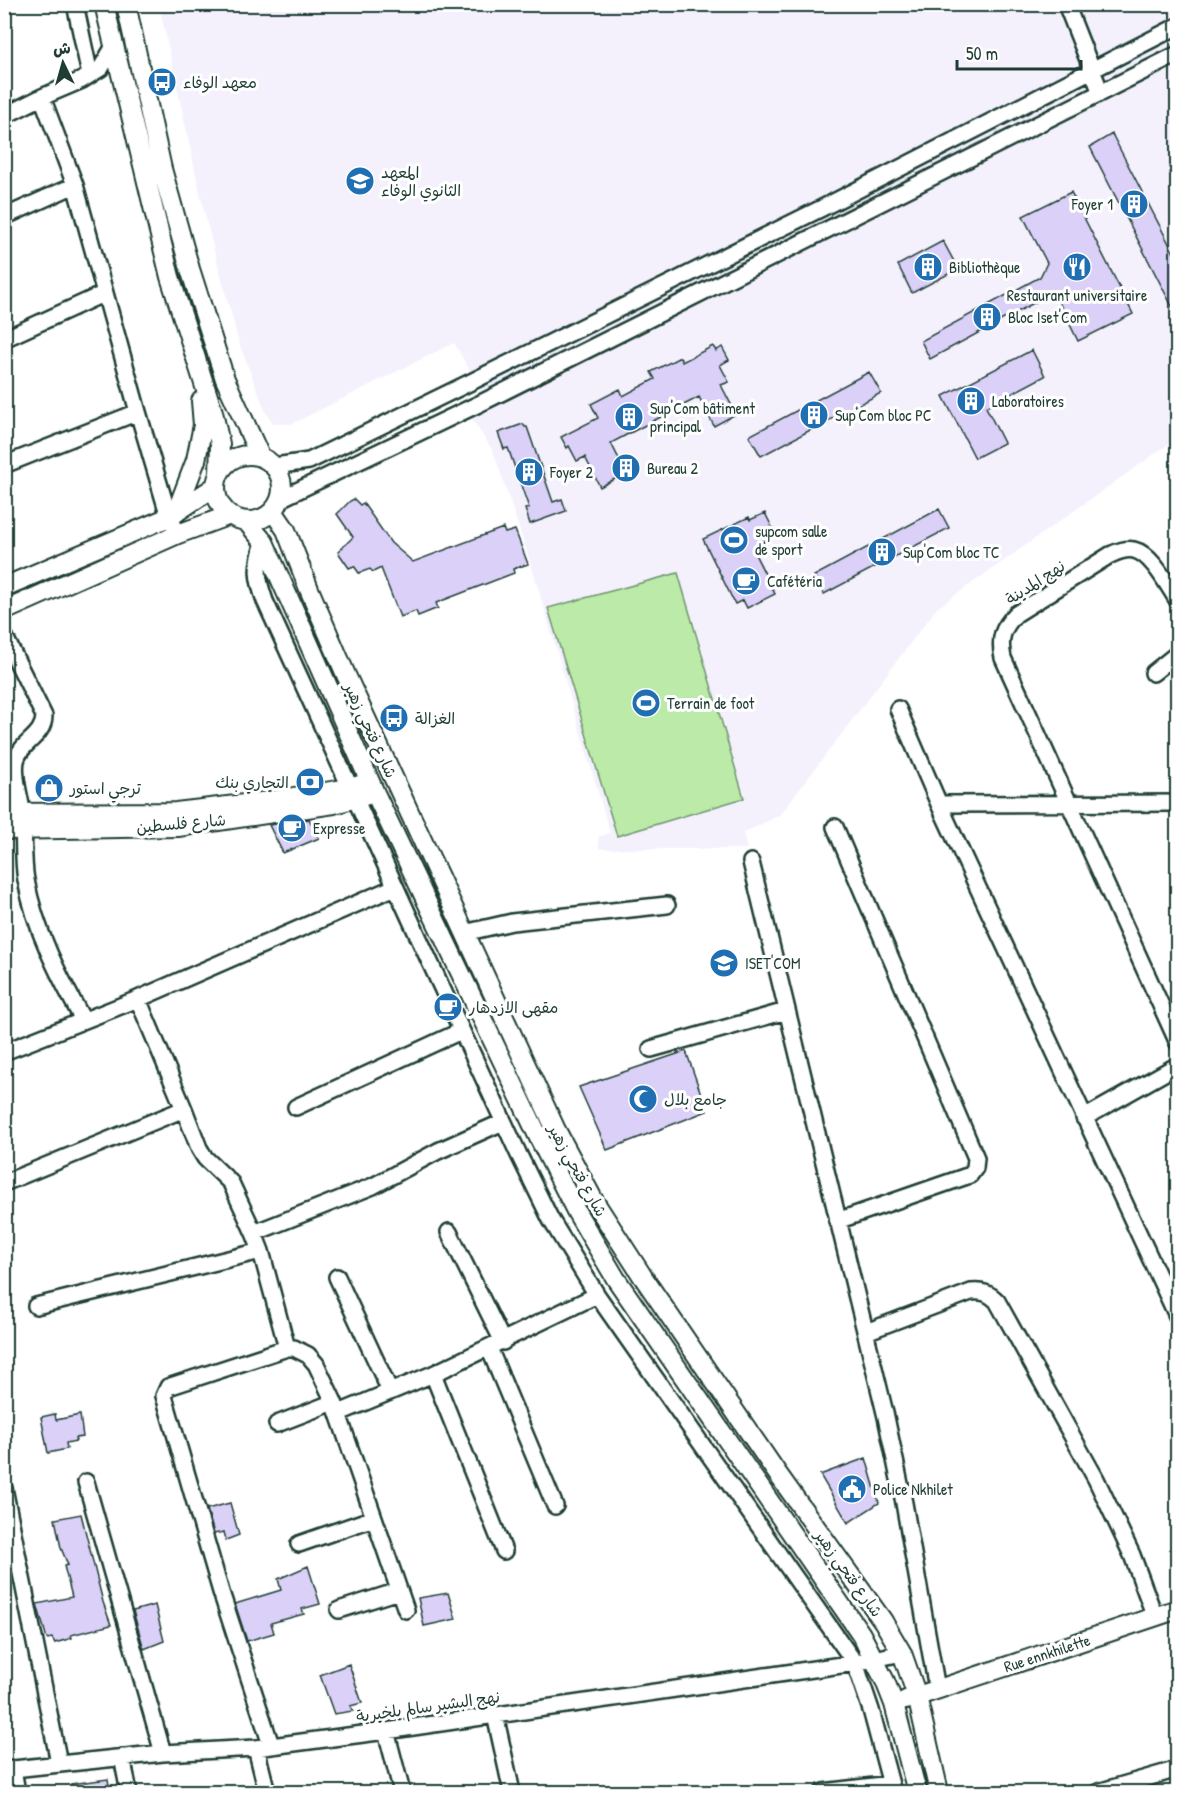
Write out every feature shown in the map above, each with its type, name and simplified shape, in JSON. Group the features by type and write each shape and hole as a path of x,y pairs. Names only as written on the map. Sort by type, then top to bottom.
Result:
{"street":[{"path":"75,4 90,75"},
{"path":"104,4 170,277 213,412 220,444 217,497 222,507 238,518"},
{"path":"126,4 162,169 190,269 225,379 267,461 280,476 283,488 277,505"},
{"path":"1065,4 1101,93"},
{"path":"4,587 173,515 217,480 224,465 241,455 267,461 309,461 822,208 1178,26"},
{"path":"4,116 101,68 114,46"},
{"path":"4,611 178,534 238,518 256,520 277,505 1178,54"},
{"path":"42,97 75,185 138,412 178,534"},
{"path":"4,217 75,185"},
{"path":"4,339 105,293"},
{"path":"173,515 196,460 203,425 197,367"},
{"path":"4,465 138,412"},
{"name":"شارع فتحي زهير","path":"277,505 342,666 556,1130 594,1201 777,1473 883,1621 902,1653 917,1696 939,1792"},
{"name":"شارع فتحي زهير","path":"238,518 264,542 373,787 538,1138 577,1214 616,1279 861,1634 894,1704 917,1792"},
{"path":"264,542 257,563 258,583 503,1122 551,1220 597,1295 855,1663 871,1710 892,1788 823,1792"},
{"name":"نهج المدينة","path":"1178,601 1156,567 1142,553 1122,550 1110,555 1016,614 1005,625 999,644 1003,658 1068,804 1178,1043"},
{"path":"4,635 44,716 42,729 20,752 16,760 14,821 30,898 59,976 83,1020"},
{"path":"1153,673 1178,653"},
{"path":"898,710 939,804 1178,1318"},
{"name":"شارع فلسطين","path":"14,821 178,827 334,804 353,793 373,787"},
{"path":"939,804 1178,803"},
{"path":"835,827 976,1158 975,1168 970,1175 837,1221"},
{"path":"751,861 837,1221 866,1332 904,1503 937,1689"},
{"path":"4,1052 138,999 395,886"},
{"path":"464,933 513,922 667,905"},
{"path":"138,999 199,1148 205,1158 231,1183 254,1233 287,1348"},
{"path":"651,1049 786,1011"},
{"path":"296,1107 462,1031"},
{"path":"1084,1118 1178,1065"},
{"path":"4,1183 184,1109"},
{"path":"254,1233 374,1186 438,1151 503,1122"},
{"path":"449,1232 496,1345 555,1506"},
{"path":"36,1306 261,1251"},
{"path":"337,1277 390,1391"},
{"path":"866,1332 971,1292 981,1291 990,1294 997,1301 1096,1479 1132,1555 1155,1617"},
{"path":"277,1424 390,1391 433,1374 597,1295"},
{"path":"267,1792 263,1746 164,1396 168,1387 287,1348 294,1348 308,1355 316,1364 336,1408 406,1610"},
{"path":"433,1374 504,1551"},
{"path":"86,1482 163,1754"},
{"path":"4,1488 59,1763"},
{"path":"299,1544 374,1518"},
{"path":"339,1610 398,1591"},
{"name":"Rue ennkhilette","path":"894,1704 1178,1609"},
{"name":"نهج البشير سالم بلخيرية","path":"9,1769 263,1746 386,1731 875,1660 902,1653"},
{"path":"871,1710 894,1704"},
{"path":"495,1715 512,1792"},
{"path":"386,1731 402,1792"},
{"path":"122,1757 129,1792"},
{"path":"9,1769 18,1792"},
{"path":"1098,1792 1171,1771"}],"shaded area":[{"path":"159,5 1177,5 1177,438 937,608 780,815 743,833 747,849 599,849 598,837 610,833 534,574 494,453 470,416 485,401 475,380 454,343 292,424 274,424 266,413 239,343 206,220"}],"green space":[{"name":"Terrain de foot","path":"678,573 744,798 617,836 548,608"}],"building":[{"name":"Foyer 1","path":"1112,134 1178,261 1178,318 1090,147"},
{"name":"Restaurant universitaire","path":"1071,192 1133,314 1078,341 1054,292 930,359 921,341 1040,277 1047,263 1023,216"},
{"name":"Bibliothèque","path":"943,241 958,269 912,293 898,265"},
{"name":"Sup'Com bâtiment principal","path":"713,346 716,351 722,347 729,360 720,365 729,382 721,385 736,414 714,426 699,397 611,443 626,473 600,487 585,457 577,461 561,437 598,418 591,404 620,389 623,396 655,379 651,372 680,357 682,362"},
{"name":"Laboratoires","path":"1032,350 1045,376 986,407 1004,443 975,458 943,396"},
{"name":"Sup'Com bloc PC","path":"869,372 881,393 761,456 749,436"},
{"name":"Foyer 2","path":"523,424 527,427 553,502 562,499 566,511 530,524 525,509 529,508 508,448 504,449 498,433"},
{"path":"354,499 360,505 363,503 391,543 413,562 503,528 505,533 515,530 528,564 513,569 514,573 436,603 438,608 418,616 416,611 400,617 381,568 373,572 370,569 359,573 354,566 349,568 338,552 353,537 337,514"},
{"name":"Sup'Com bloc TC","path":"939,509 949,528 824,594 814,576"},
{"path":"765,513 776,535 763,542 764,545 753,550 775,594 747,608 743,600 735,604 703,539 749,517 750,520"},
{"name":"Expresse","path":"309,819 319,838 283,853 269,825"},
{"name":"جامع بلال","path":"686,1051 707,1111 607,1150 579,1087"},
{"path":"55,1414 56,1420 80,1415 83,1437 66,1443 67,1449 48,1453 41,1417"},
{"name":"Police Nkhilet","path":"866,1458 879,1503 848,1523 820,1475"},
{"path":"230,1503 239,1535 226,1540 224,1532 214,1534 207,1509"},
{"path":"81,1514 111,1625 71,1635 72,1638 55,1643 52,1638 47,1639 37,1604 72,1597 64,1566 68,1565 61,1548 55,1519"},
{"path":"308,1566 320,1604 302,1609 304,1614 271,1623 274,1633 247,1641 235,1604 281,1590 278,1579"},
{"path":"448,1593 456,1619 424,1626 418,1598"},
{"path":"155,1605 164,1641 144,1649 133,1611"},
{"path":"349,1664 362,1703 350,1706 353,1711 334,1714 320,1675"},
{"path":"108,1779 110,1792 71,1792 71,1784"}],"place":[{"name":"معهد الوفاء","path":"162,82"},
{"name":"المعهد الثانوي الوفاء","path":"360,181"},
{"name":"Foyer 1","path":"1134,204"},
{"name":"Bibliothèque","path":"928,267"},
{"name":"Restaurant universitaire","path":"1077,267"},
{"name":"Bloc Iset'Com","path":"987,317"},
{"name":"Laboratoires","path":"971,401"},
{"name":"Sup'Com bloc PC","path":"814,415"},
{"name":"Sup'Com bâtiment principal","path":"629,417"},
{"name":"Bureau 2","path":"626,468"},
{"name":"Foyer 2","path":"529,472"},
{"name":"supcom salle de sport","path":"734,540"},
{"name":"Sup'Com bloc TC","path":"882,552"},
{"name":"Cafétéria","path":"746,581"},
{"name":"Terrain de foot","path":"646,703"},
{"name":"الغزالة","path":"394,718"},
{"name":"التجاري بنك","path":"310,782"},
{"name":"ترجي استور","path":"49,788"},
{"name":"Expresse","path":"292,828"},
{"name":"ISET'COM","path":"724,963"},
{"name":"مقهى الازدهار","path":"448,1007"},
{"name":"جامع بلال","path":"643,1099"},
{"name":"Police Nkhilet","path":"852,1489"}]}
